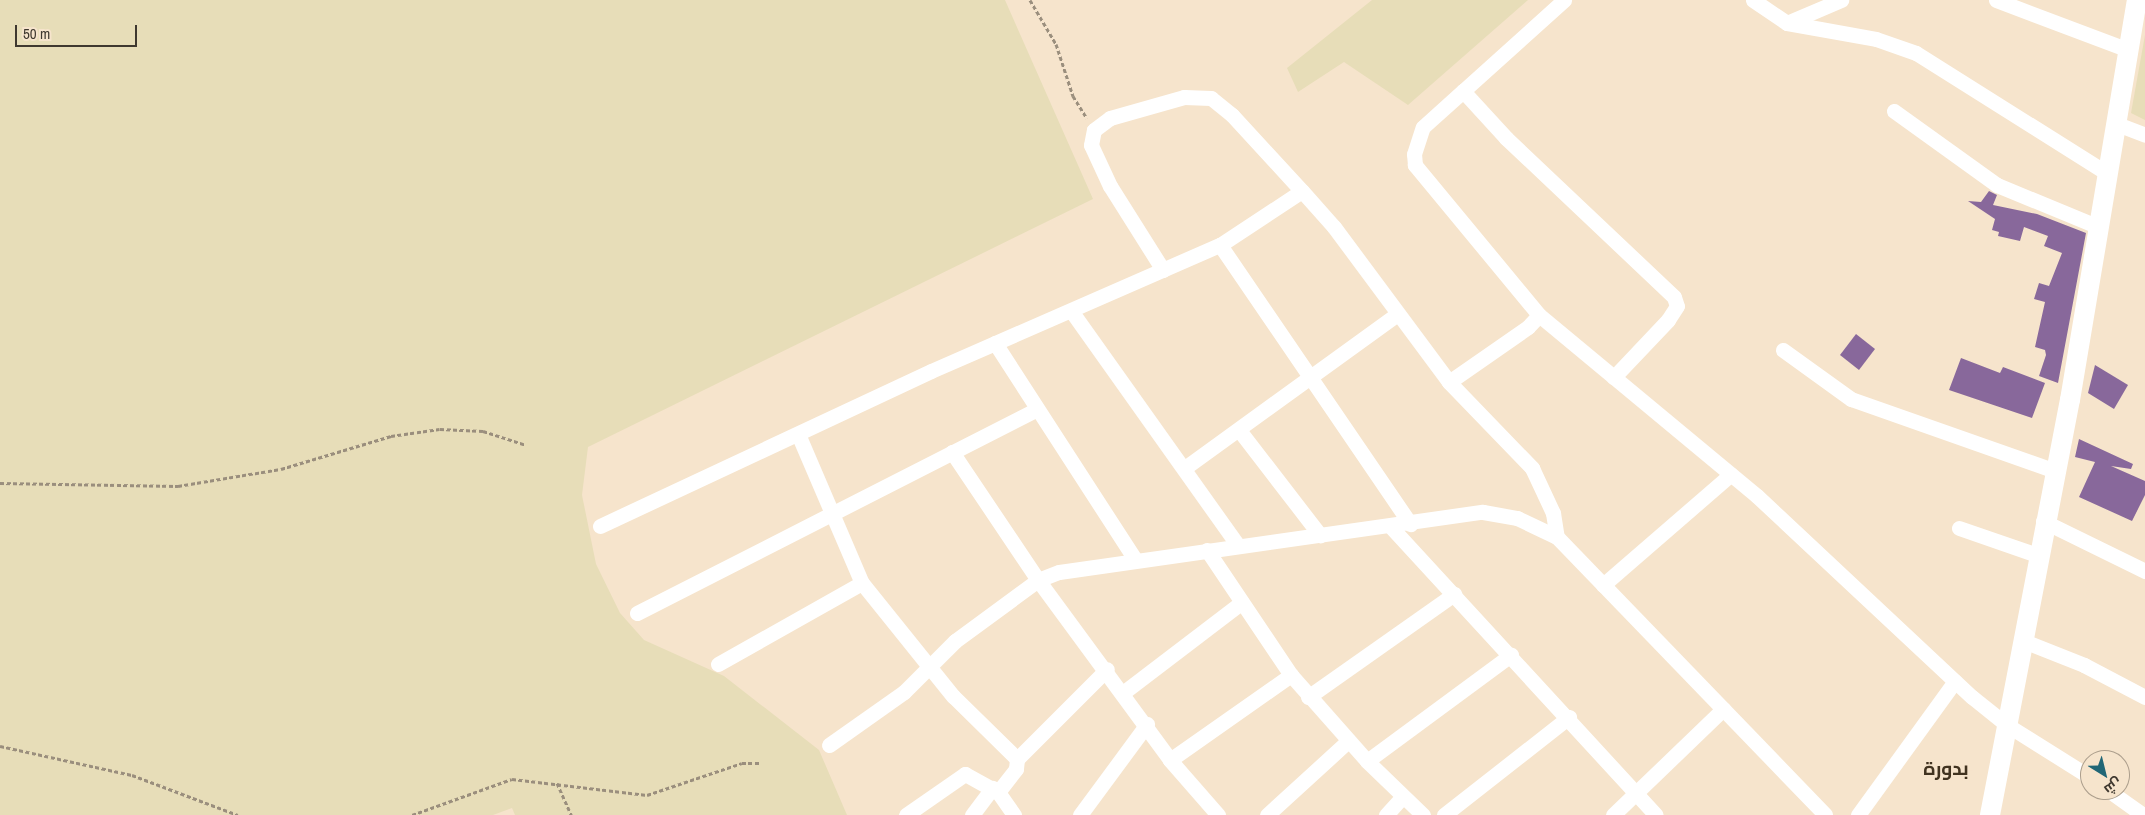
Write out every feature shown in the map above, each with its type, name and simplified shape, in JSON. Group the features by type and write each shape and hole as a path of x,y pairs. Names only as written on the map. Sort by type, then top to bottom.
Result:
{"street":[{"path":"1564,0 1423,127 1414,154 1415,165 1539,315 1730,474 1955,681 2007,724 2080,771"},
{"path":"1753,0 1787,23 1876,39 1916,53 2108,174"},
{"path":"1787,23 1841,0"},
{"path":"1996,0 2128,50"},
{"path":"1990,815 2043,521 2056,471 2137,0"},
{"path":"1463,90 1513,144 1674,297 1677,306 1668,320 1614,377"},
{"path":"1163,270 1110,186 1091,145 1094,130 1110,118 1149,104 1184,97 1211,98 1228,110 1334,227 1396,315 1449,382 1532,468 1553,513 1557,537"},
{"path":"1894,111 1997,185 2099,227"},
{"path":"2117,124 2145,135"},
{"path":"600,526 995,343 1072,312 1220,245 1302,191"},
{"path":"1220,245 1312,377 1410,524"},
{"path":"1072,312 1186,467 1238,546"},
{"path":"1186,467 1396,315"},
{"path":"1449,382 1528,327 1539,315"},
{"path":"995,343 1036,410 1134,558"},
{"path":"1783,350 1851,399 2056,471"},
{"path":"636,613 1036,410"},
{"path":"1239,430 1320,535"},
{"path":"798,434 862,583 930,664 953,696 1017,760"},
{"path":"952,452 1038,580 1124,692 1170,760 1218,815"},
{"path":"1603,585 1730,474"},
{"path":"829,746 904,692 930,664 1038,580 1059,572 1134,558 1391,527 1483,512 1517,518 1557,537 1822,814"},
{"path":"2043,521 2145,571"},
{"path":"1391,527 1511,655 1656,815"},
{"path":"1959,528 2037,555"},
{"path":"1207,550 1291,675 1308,697 1367,761 1423,815"},
{"path":"718,664 862,583"},
{"path":"1308,697 1454,594"},
{"path":"1124,692 1242,602"},
{"path":"2021,640 2084,665 2145,697"},
{"path":"1367,761 1511,655"},
{"path":"972,815 1016,769 1017,760 1106,669"},
{"path":"1170,760 1291,675"},
{"path":"1858,815 1955,681"},
{"path":"1613,815 1723,709"},
{"path":"1444,815 1568,718"},
{"path":"1080,815 1147,724"},
{"path":"1267,815 1348,741"},
{"path":"906,815 959,776 970,775 995,790 1014,815"},
{"path":"1386,815 1403,796"},
{"path":"2122,800 2143,815"}],"path":[{"path":"1030,0 1056,44 1073,96 1094,130"},
{"path":"0,483 178,486 281,469 391,436 440,429 483,431 526,445"},
{"path":"0,746 132,775 238,815"},
{"path":"412,815 512,779 557,782 646,795 742,763 760,763"},
{"path":"557,782 571,815"}],"sand":[{"path":"0,0 1005,0 1093,199 588,447 582,495 596,564 620,613 644,640 724,676 819,750 847,815 515,815 512,808 493,815 0,815"},
{"path":"1372,0 1528,0 1408,105 1344,62 1298,92 1287,68"},
{"path":"2145,35 2145,120 2131,113"}],"building":[{"path":"1989,191 1997,195 1993,205 2037,214 2086,233 2058,383 2039,376 2046,355 2045,350 2035,347 2045,302 2034,299 2039,283 2049,286 2062,253 2044,246 2048,236 2024,227 2020,241 1998,236 1999,232 1992,230 1995,219 1968,201 1981,202"},
{"path":"1856,334 1875,349 1859,370 1840,355"},
{"path":"1961,358 2000,373 2003,367 2045,383 2032,418 1949,390"},
{"path":"2095,365 2128,385 2114,409 2088,393"},
{"path":"2079,439 2133,464 2131,469 2111,466 2145,481 2145,495 2132,521 2079,497 2095,462 2075,457"}],"district":[{"name":"بدورة","path":"1946,769"}]}
